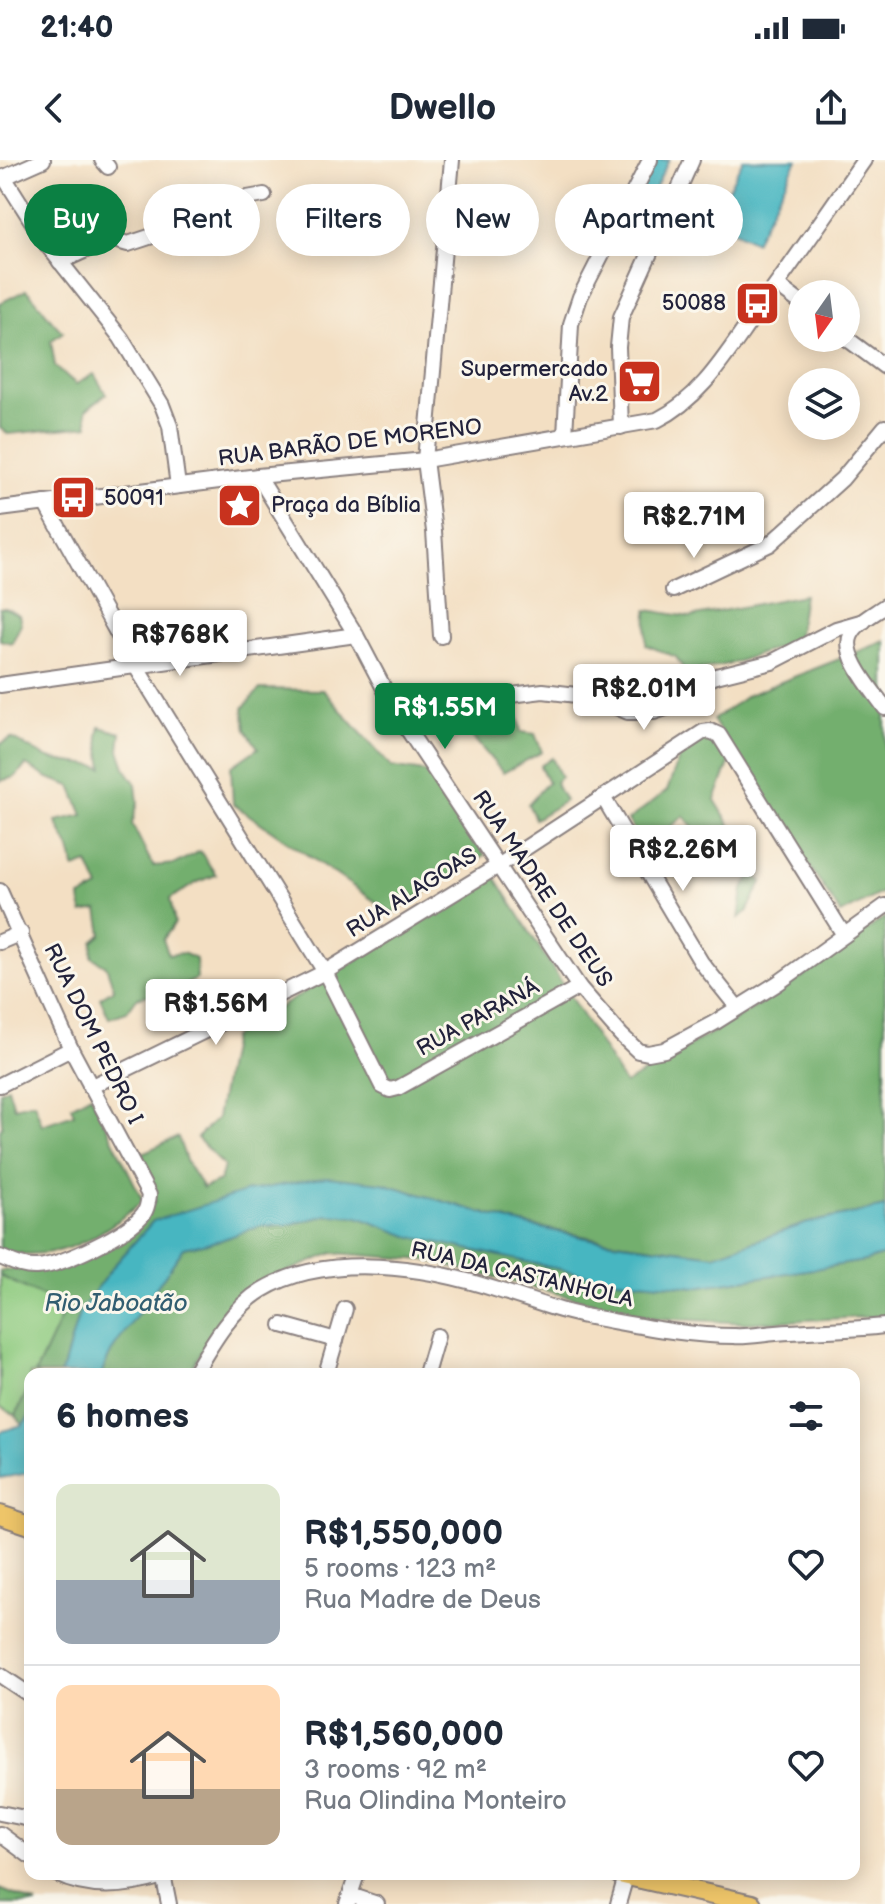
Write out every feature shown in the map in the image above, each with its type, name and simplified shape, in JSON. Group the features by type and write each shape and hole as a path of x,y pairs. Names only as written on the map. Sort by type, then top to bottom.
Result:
{"main road":[{"path":"0,1515 24,1523"},
{"path":"644,1880 752,1904"}],"street":[{"path":"43,160 2,178 60,262 121,338 162,405 170,426 178,486"},
{"path":"441,636 434,531 425,460 452,160"},
{"path":"565,435 571,324 580,297 650,160"},
{"path":"621,427 618,347 621,317 692,160"},
{"name":"RUA BARÃO DE MORENO","path":"0,509 258,476 425,460 657,420 690,399 777,285 864,160"},
{"path":"60,262 110,239 128,244 198,221 247,198 264,195"},
{"path":"777,285 788,293"},
{"path":"860,348 885,367"},
{"path":"673,590 770,544 842,479 885,427"},
{"name":"RUA MADRE DE DEUS","path":"258,476 356,635 398,715 579,987 621,1035 638,1051 655,1053 714,1023 737,1007"},
{"path":"45,503 135,665 325,972"},
{"path":"885,606 864,621 850,637 851,658 885,708"},
{"path":"398,715 447,703 543,691 593,697 635,714 654,712 675,705 703,682 716,676 772,662 836,629 864,621"},
{"path":"0,685 356,635"},
{"name":"RUA ALAGOAS","path":"90,1087 325,972 498,866 703,732 715,732 728,749 844,935"},
{"path":"603,797 701,962 737,1007 778,983 885,906"},
{"name":"RUA DOM PEDRO I","path":"0,891 71,1049 149,1195 142,1216 122,1230 59,1262 39,1268 26,1267 0,1257"},
{"path":"0,942 21,933"},
{"name":"RUA PARANÁ","path":"325,972 382,1086 390,1090 579,987"},
{"path":"0,1085 71,1049"},
{"name":"RUA DA CASTANHOLA","path":"198,1368 234,1314 260,1291 296,1274 348,1267 380,1267 427,1273 496,1289 564,1312 702,1333 733,1336 885,1326"},
{"path":"328,1368 345,1309"},
{"path":"282,1325 336,1340"},
{"path":"428,1368 437,1336"},
{"path":"0,1675 24,1691"},
{"path":"0,1813 24,1818"},
{"path":"0,1834 24,1852"},
{"path":"74,1880 110,1886 149,1880"},
{"path":"164,1880 169,1904"},
{"path":"618,1904 621,1880"},
{"path":"348,1899 377,1904"}],"green space":[{"path":"26,290 63,332 51,341 55,366 76,384 94,374 106,394 86,410 88,426 9,434 0,428 0,303"},
{"path":"804,595 797,641 733,663 686,673 676,657 646,645 647,610 690,617"},
{"path":"0,608 19,615 21,624 12,643 0,640"},
{"path":"885,641 885,891 841,914 713,720 748,695"},
{"path":"260,689 323,690 391,767 430,773 485,855 392,913 233,804 231,767 258,748 246,730 243,708"},
{"path":"472,704 479,718 516,709 521,732 535,734 542,752 503,773 448,708"},
{"path":"100,727 121,733 119,750 126,770 136,784 138,803 132,824 153,866 175,864 200,851 216,875 170,899 175,923 163,940 169,955 183,953 196,959 197,979 137,998 127,1012 109,1018 100,998 114,989 106,966 92,957 93,942 102,934 98,910 82,913 80,897 99,888 88,863 74,868 70,848 56,821 83,815 71,786 48,778 26,765 15,777 0,781 0,744 11,738 53,759 103,768 98,735"},
{"path":"707,732 715,736 730,761 715,800 735,833 703,868 701,865 712,850 684,816 645,848 628,820 667,791 681,752"},
{"path":"552,758 561,777 555,782 565,801 535,819 528,804 548,782 540,766"},
{"path":"753,872 762,882 747,912 739,918 743,889"},
{"path":"494,875 625,1084 781,992 885,917 885,1207 808,1223 714,1255 602,1240 514,1222 382,1183 153,1221 112,1268 79,1313 63,1368 38,1368 66,1307 0,1276 0,1271 79,1260 155,1201 133,1157 178,1137 187,1163 203,1188 220,1181 224,1166 197,1138 217,1118 232,1037"},
{"path":"8,1087 14,1107 34,1102 42,1125 74,1114 71,1106 91,1095 143,1201 116,1222 74,1246 42,1254 0,1249 0,1091"},
{"path":"328,1215 358,1217 409,1236 606,1279 696,1287 865,1261 885,1255 885,1316 747,1323 653,1318 425,1260 333,1253 262,1282 221,1320 192,1368 104,1368 111,1352 184,1248 221,1240 259,1226 289,1225"},
{"path":"0,1276 67,1307 38,1368 24,1368 24,1398 16,1415 0,1407"},
{"path":"24,1398 22,1425 16,1415"},
{"path":"0,1889 37,1904 0,1904"}],"water":[{"path":"654,160 669,160 657,184 642,184"},
{"path":"743,160 797,160 755,242 743,236 743,184 731,184"},
{"name":"Rio Jaboatão","path":"327,1177 382,1183 513,1222 591,1239 714,1255 808,1223 885,1207 885,1255 865,1261 696,1287 606,1279 408,1236 358,1217 328,1215 289,1225 259,1226 221,1240 184,1248 111,1352 104,1368 63,1368 79,1313 112,1268 153,1221 248,1191"},
{"path":"24,1423 24,1474 0,1478 0,1432"}],"place":[{"name":"50088","path":"757,303"},
{"name":"Supermercado Av.2","path":"639,382"},
{"name":"50091","path":"73,498"},
{"name":"Praça da Bíblia","path":"240,505"}]}
